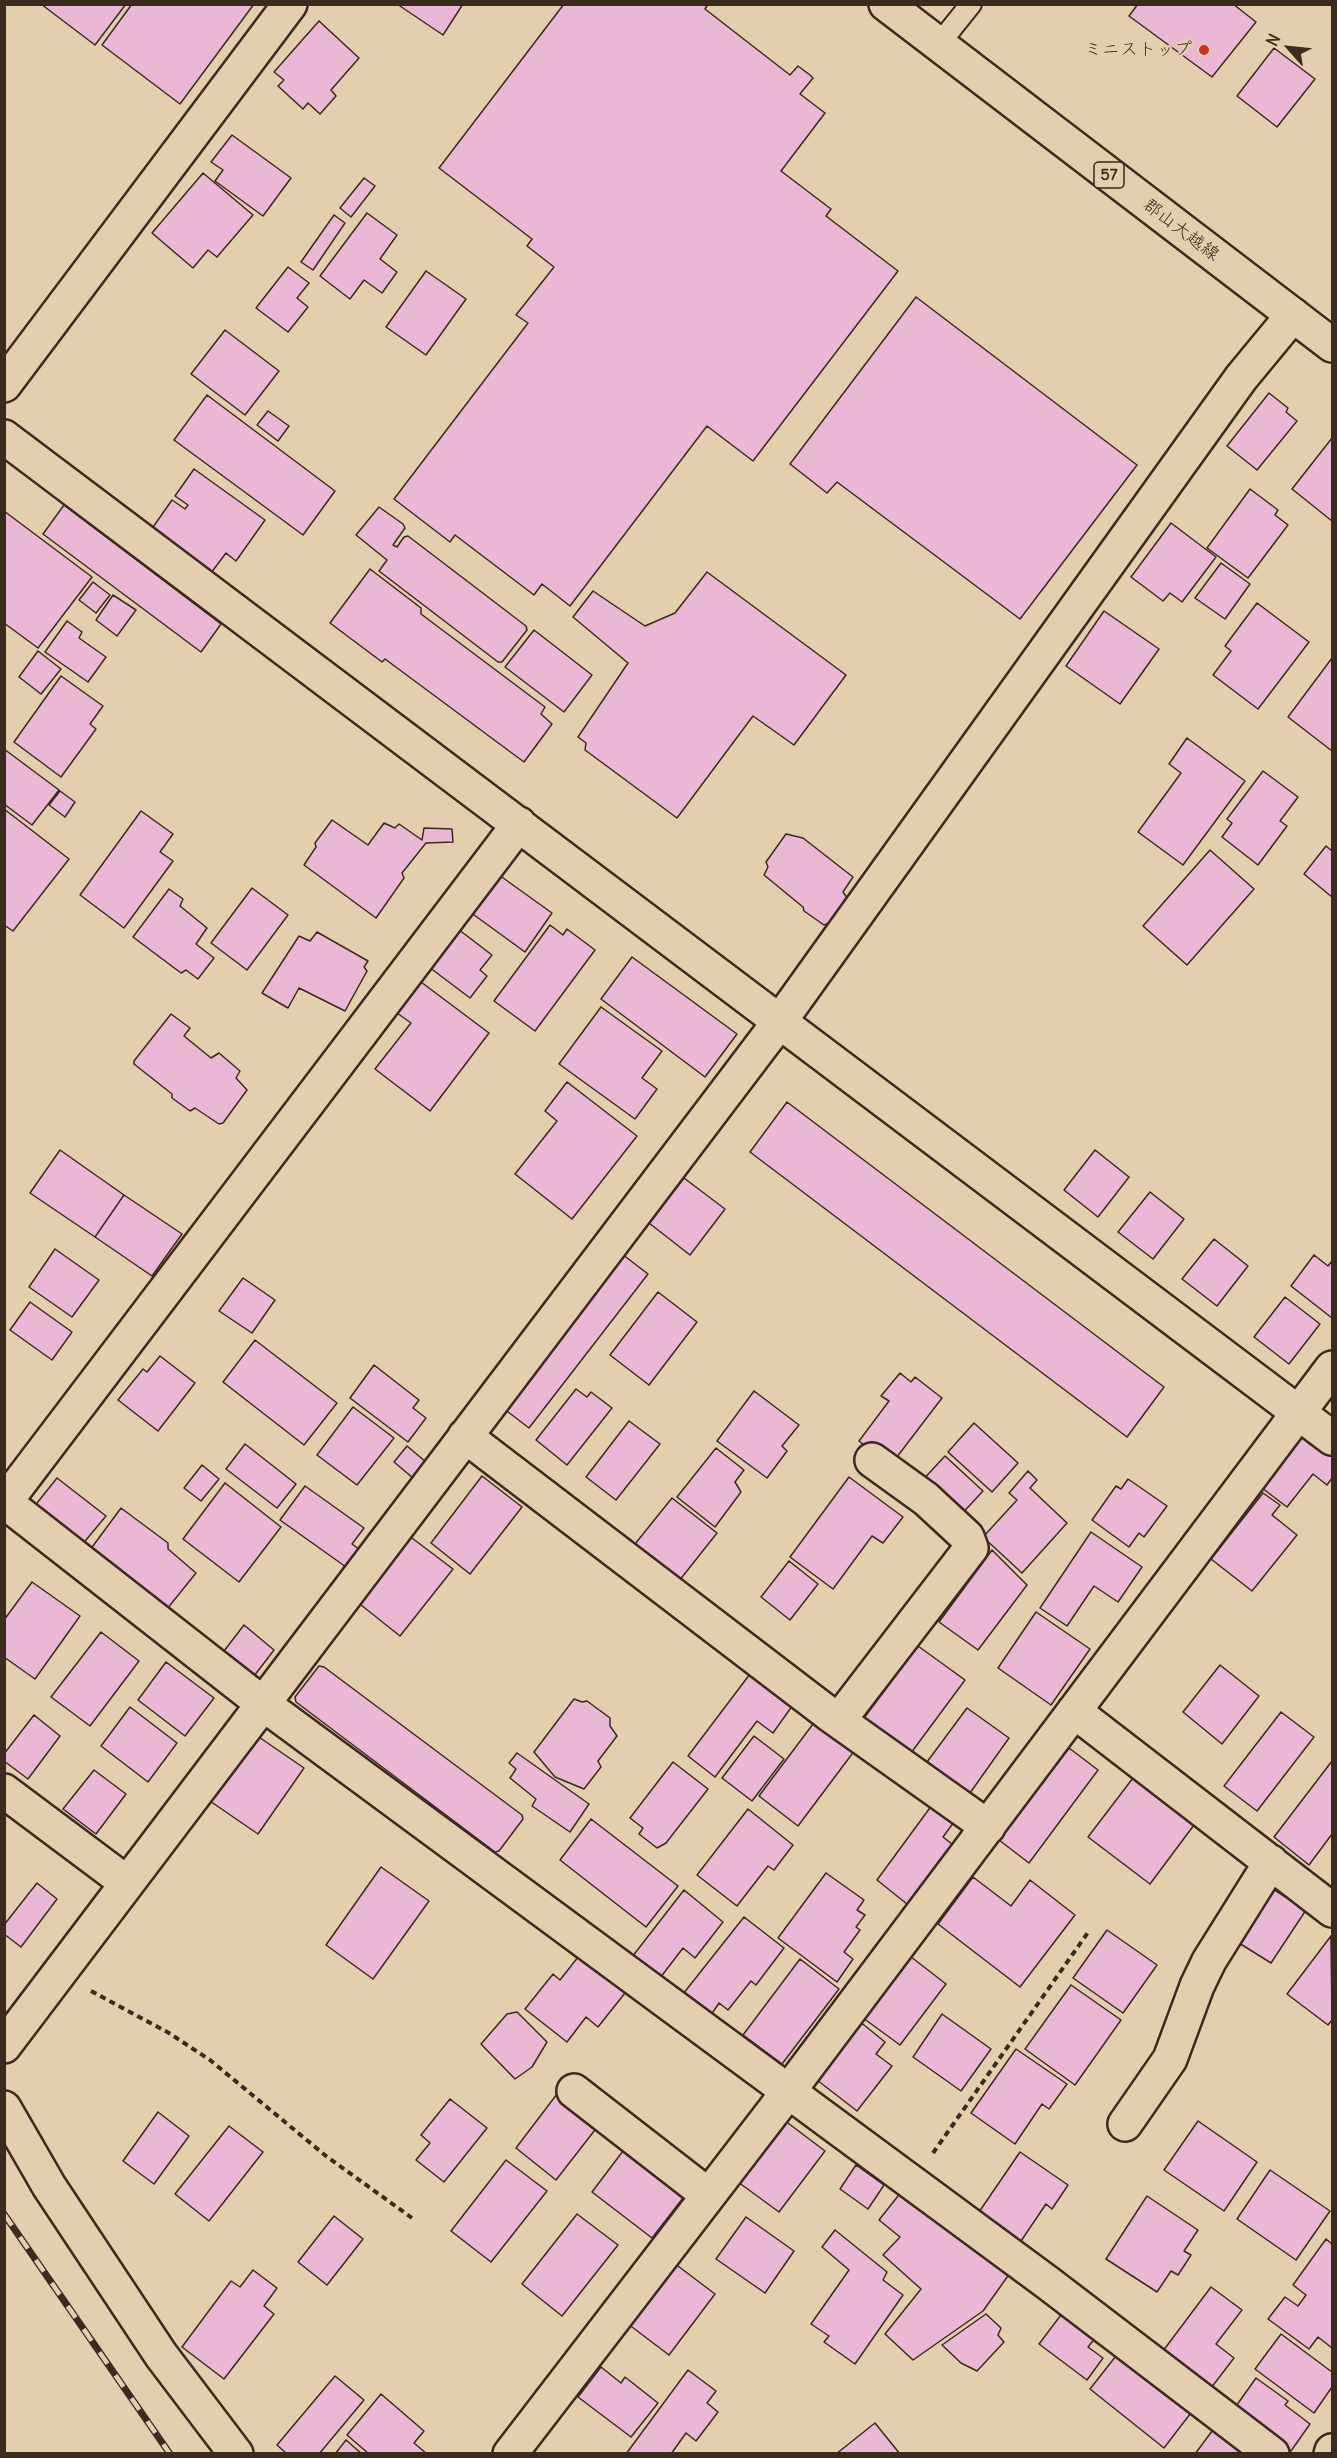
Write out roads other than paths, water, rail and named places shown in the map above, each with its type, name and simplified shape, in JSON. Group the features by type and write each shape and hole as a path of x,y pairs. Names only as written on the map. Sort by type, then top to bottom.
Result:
{"street":[{"path":"4,385 290,4"},
{"name":"郡山大越線","path":"886,4 1332,345"},
{"path":"4,2046 780,1021 1241,378 1293,315"},
{"path":"4,437 1332,1438"},
{"path":"519,825 4,1502 262,1703 1048,2283 1272,2454"},
{"path":"510,2454 788,2092 1332,1368"},
{"path":"465,1436 839,1720 988,1827"},
{"path":"839,1720 971,1548 967,1537 926,1499 872,1460"},
{"path":"1074,1711 1332,1910"},
{"path":"4,1791 127,1883"},
{"path":"1125,2124 1170,2059 1197,1986 1209,1961 1271,1862"},
{"path":"574,2091 708,2195"},
{"path":"4,2108 49,2186 161,2355 236,2454"}],"lane":[{"path":"939,45 971,4"}],"railway":[{"path":"4,2214 170,2454"}],"place":[{"name":"ミニストップ","path":"1204,50"}]}
